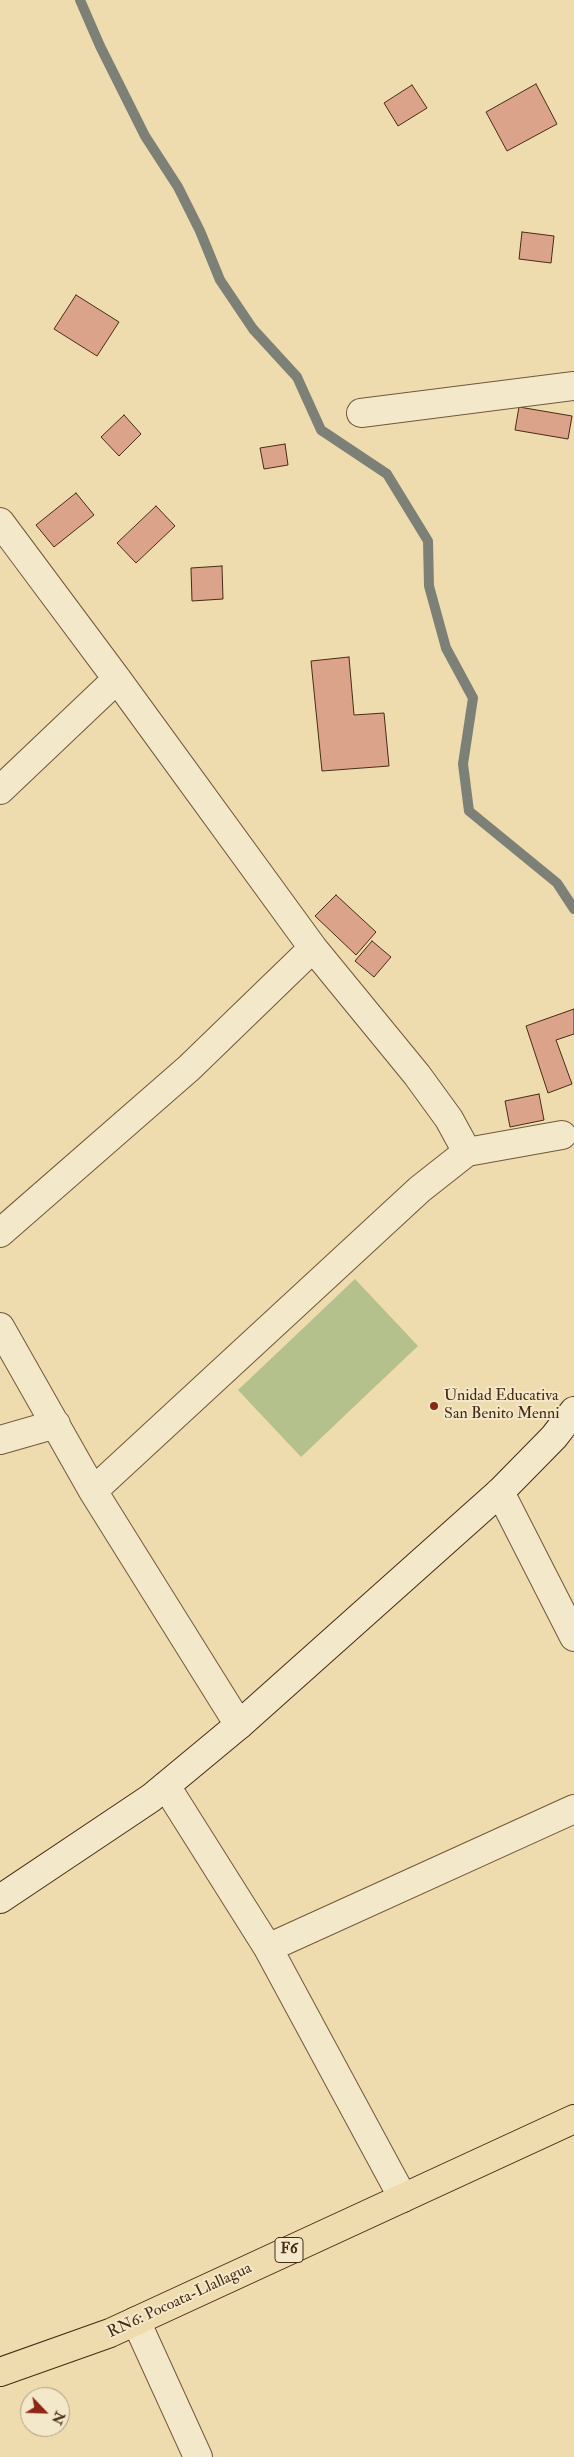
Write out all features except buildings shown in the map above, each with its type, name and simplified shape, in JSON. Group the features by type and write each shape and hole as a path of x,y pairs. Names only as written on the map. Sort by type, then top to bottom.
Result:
{"highway":[{"name":"RN6: Pocoata-Llallagua","path":"0,2372 110,2333 574,2119"}],"street":[{"path":"361,413 574,386"},
{"path":"0,522 313,948 417,1075 449,1119 467,1152"},
{"path":"0,790 117,679"},
{"path":"0,1232 190,1068 313,948"},
{"path":"93,1490 420,1189 467,1152 562,1134"},
{"path":"0,1327 93,1490 239,1725"},
{"path":"0,1899 166,1786 239,1725 500,1492 554,1437 574,1411"},
{"path":"0,1440 56,1424"},
{"path":"500,1492 574,1637"},
{"path":"166,1786 268,1948 403,2198"},
{"path":"268,1948 574,1809"},
{"path":"136,2321 198,2457"}],"green space":[{"path":"355,1279 418,1346 301,1457 238,1390"}],"waterway":[{"path":"80,0 100,46 145,136 178,187 200,231 220,280 253,329 297,377 321,430 387,474 428,541 429,586 446,648 473,698 463,764 469,811 557,883 574,909"}],"place":[{"name":"Unidad Educativa San Benito Menni","path":"434,1406"}]}
